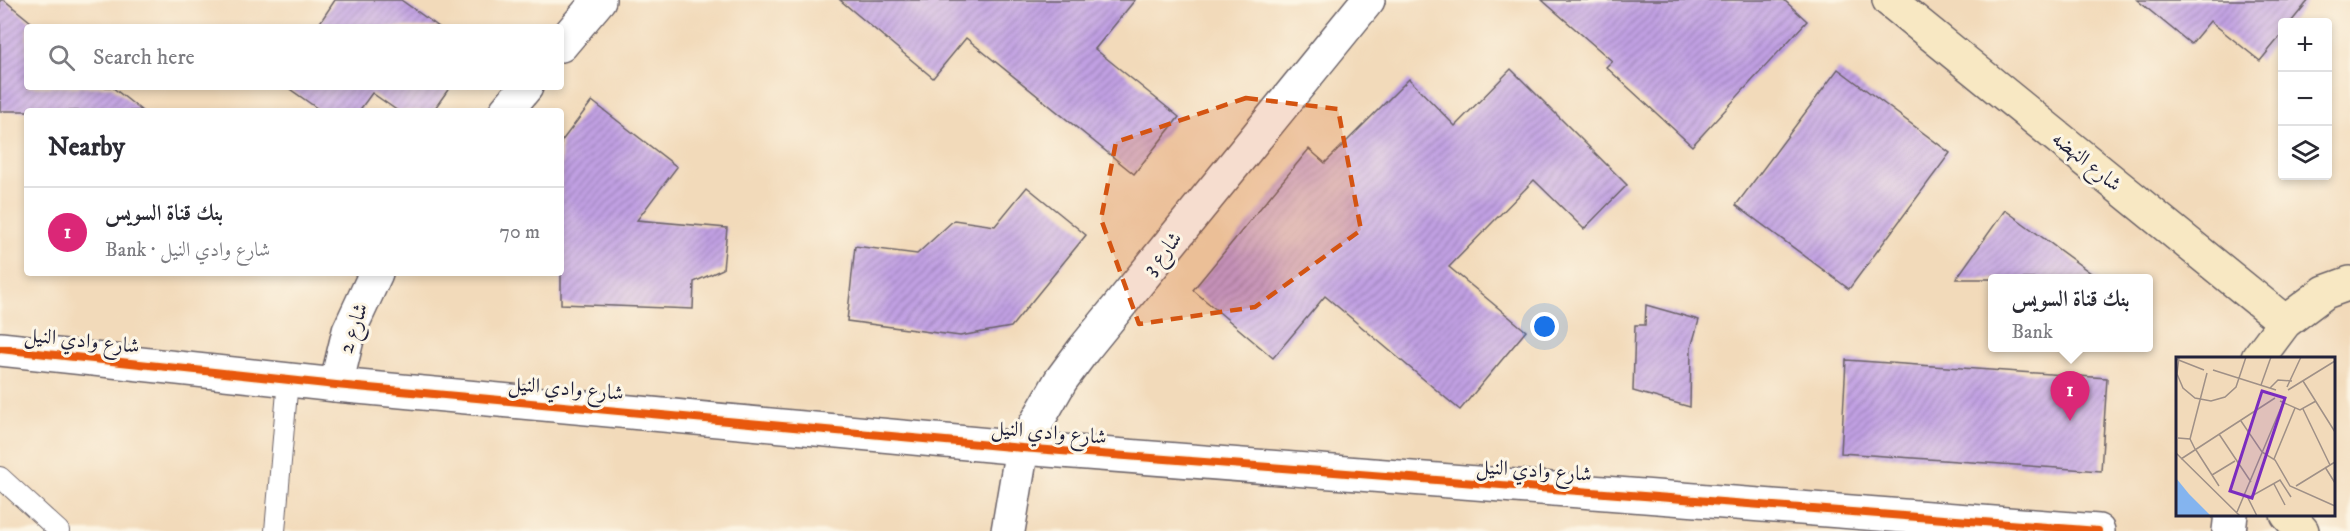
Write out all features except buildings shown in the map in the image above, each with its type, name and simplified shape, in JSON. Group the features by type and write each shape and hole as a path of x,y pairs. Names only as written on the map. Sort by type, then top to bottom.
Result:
{"main road":[{"name":"شارع النهضه","path":"1889,0 2285,322"},
{"path":"2259,357 2285,322 2325,292 2350,283"},
{"path":"2289,516 2302,531"}],"street":[{"path":"564,41 599,0"},
{"name":"شارع 3","path":"1008,531 1022,448 1061,380 1368,0"},
{"path":"508,108 524,90"},
{"name":"شارع 2","path":"336,385 349,331 375,276"},
{"name":"شارع وادي النيل","path":"0,349 336,385 1022,448 2098,531"},
{"path":"2229,531 2231,516"}],"lane":[{"path":"275,531 288,380"},
{"path":"0,477 58,531"}],"highlighted area":[{"path":"1246,98 1338,109 1361,230 1255,307 1139,324 1101,219 1116,142"}],"cycle path":[{"path":"0,349 336,385 1022,448 2098,531"}],"place":[{"name":"بنك قناة السويس","path":"2070,421"}]}
